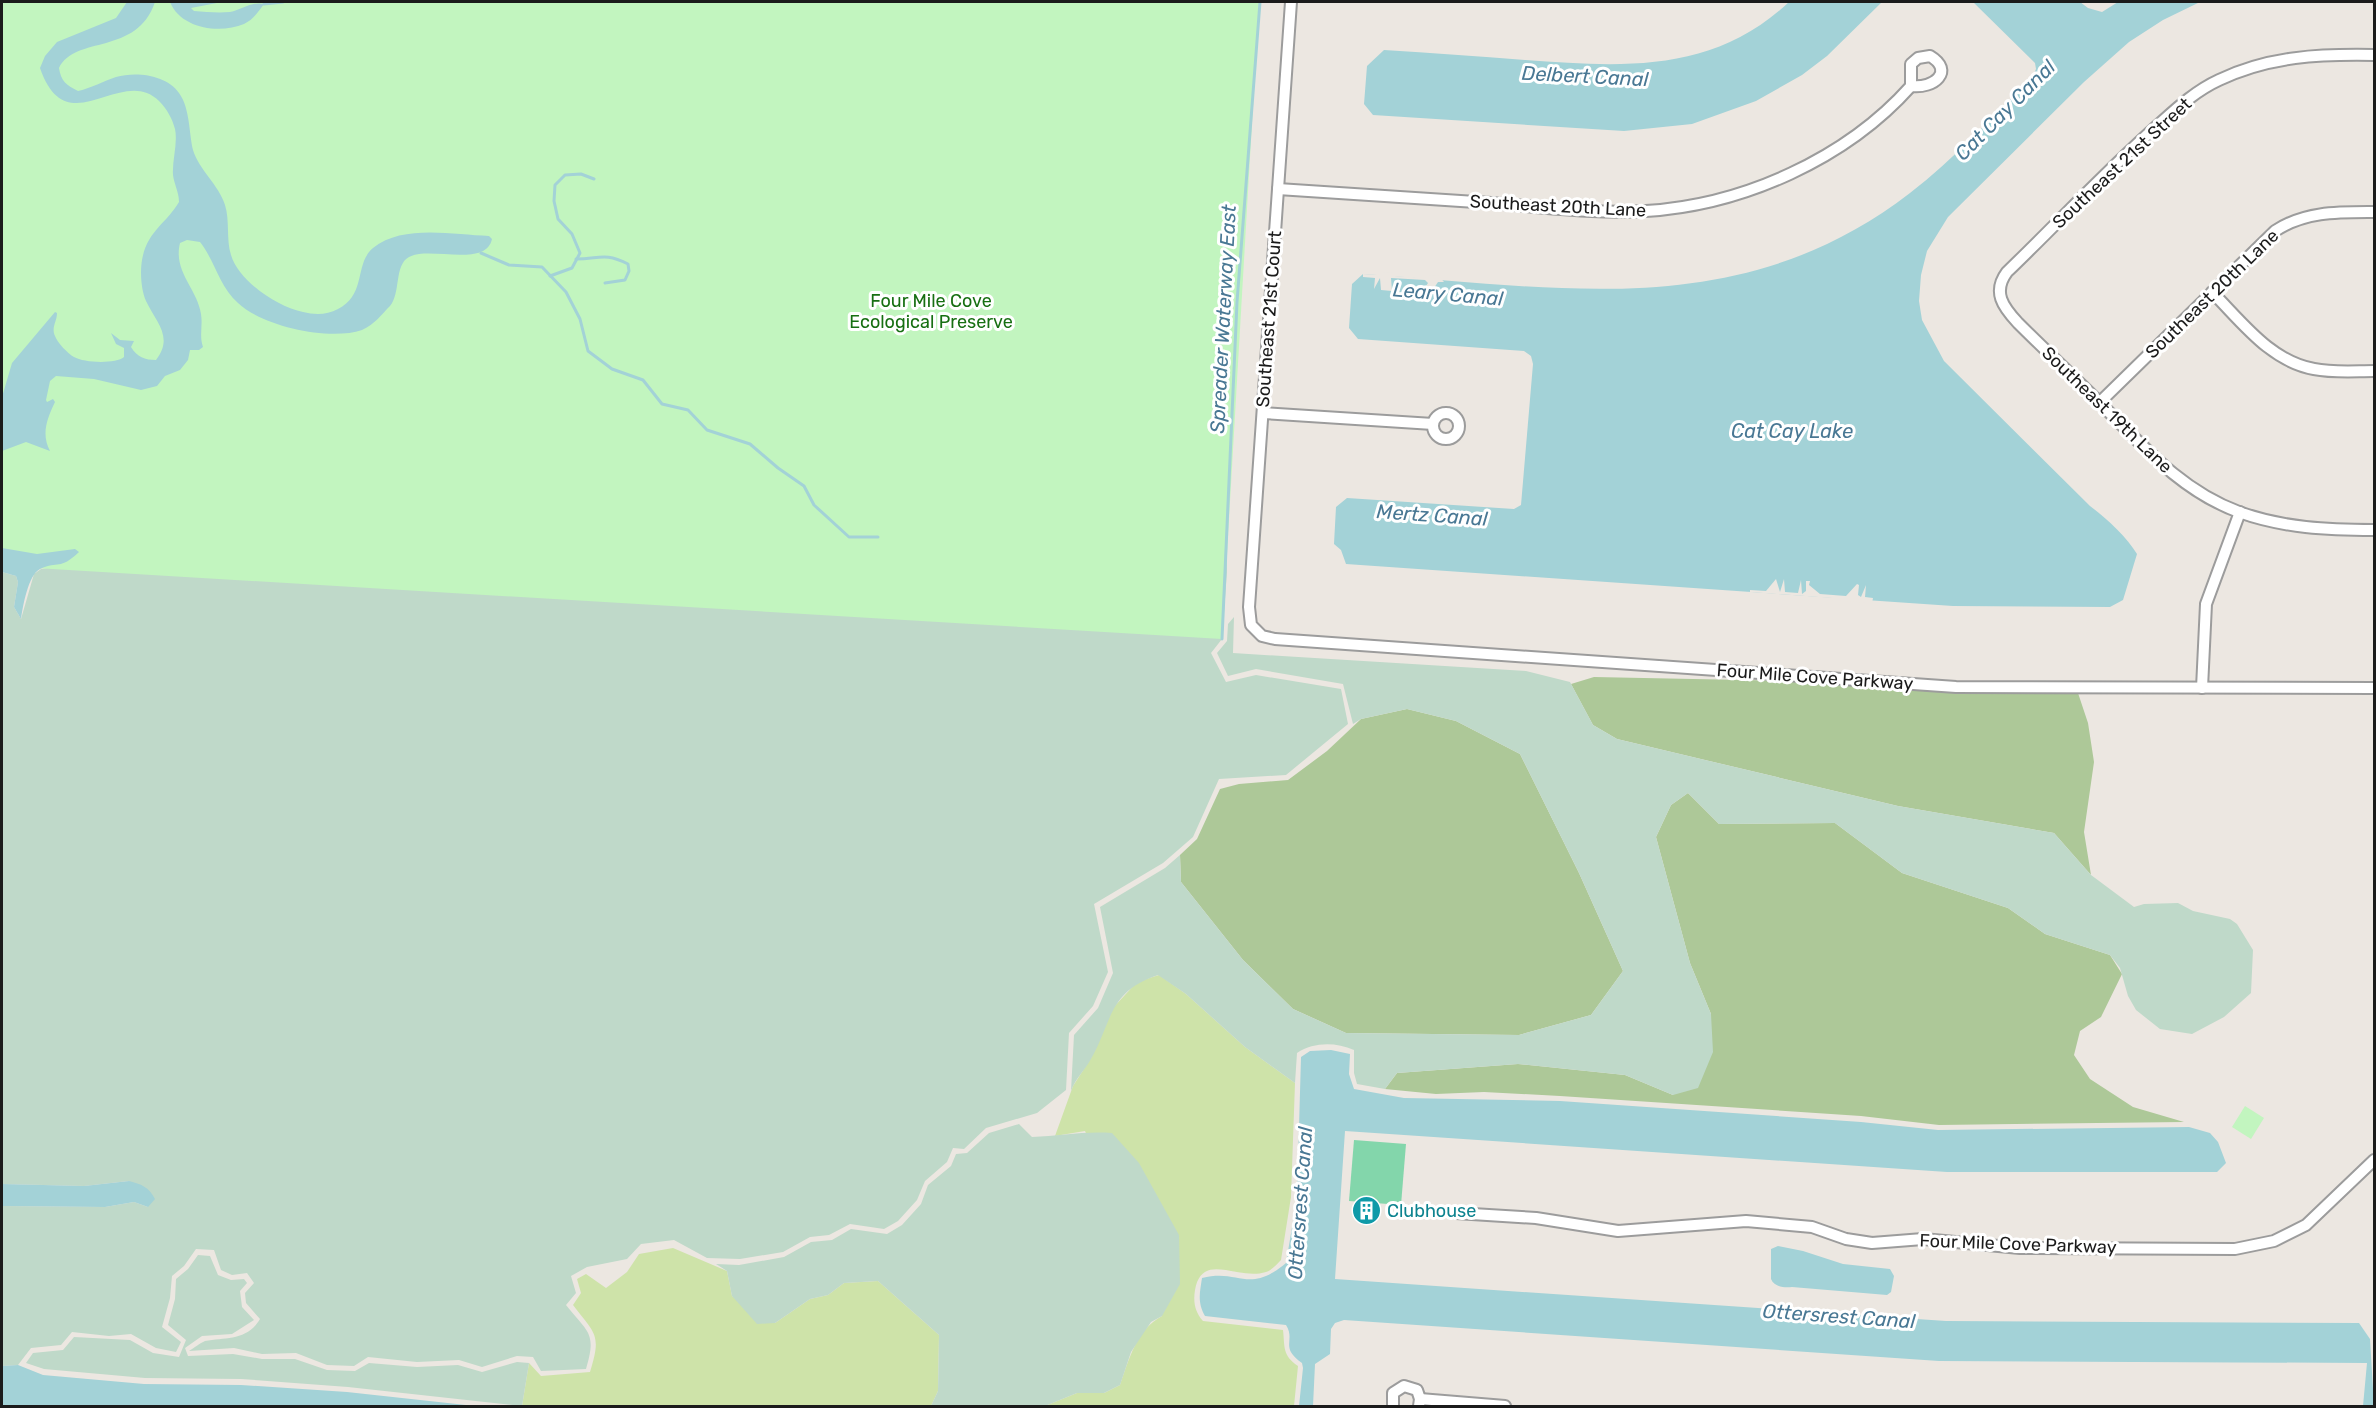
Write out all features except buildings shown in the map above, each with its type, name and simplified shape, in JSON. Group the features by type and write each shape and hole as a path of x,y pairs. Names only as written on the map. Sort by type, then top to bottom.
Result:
{"street":[{"name":"Southeast 21st Court","path":"1258,633 1251,625 1249,613 1291,2"},
{"name":"Southeast 21st Street","path":"1999,291 2007,272 2126,154 2186,101 2206,87 2245,69 2289,58 2323,54 2374,55"},
{"name":"Southeast 20th Lane","path":"1278,189 1604,211 1645,211 1685,206 1739,193 1802,167 1863,129 1911,86"},
{"name":"Southeast 20th Lane","path":"2099,403 2259,244 2288,223 2320,213 2374,212"},
{"name":"Southeast 19th Lane","path":"1999,291 2001,302 2018,323 2180,481 2240,512 2298,527 2374,530"},
{"path":"2212,292 2259,340 2293,363 2326,371 2374,371"},
{"path":"1263,413 1433,424"},
{"path":"2202,688 2206,604 2240,512"},
{"name":"Four Mile Cove Parkway","path":"1258,633 1275,639 1946,686 2374,688"},
{"name":"Four Mile Cove Parkway","path":"1455,1213 1536,1218 1618,1231 1746,1221 1812,1227 1846,1239 1872,1243 1923,1239 2020,1248 2235,1249 2265,1244 2300,1229 2323,1212 2374,1160"},
{"path":"1393,1407 1393,1393 1400,1387 1414,1388 1419,1403 1505,1407"}],"green space":[{"name":"Four Mile Cove Ecological Preserve","path":"2,2 1259,2 1222,639 2,566"},
{"name":"Four Mile Cove Ecological Preserve","path":"222,2 1226,520 1227,572 1222,639 1211,653 1226,682 1256,675 1341,689 1348,724 1286,775 1219,779 1193,837 1163,863 1094,904 1108,972 1093,1006 1069,1033 1066,1090 1037,1113 986,1128 964,1149 953,1148 947,1162 925,1181 917,1200 898,1221 884,1229 850,1224 829,1235 810,1237 783,1252 740,1259 707,1258 674,1240 641,1244 627,1259 587,1267 571,1276 576,1293 566,1305 585,1328 590,1340 591,1347 586,1369 541,1371 533,1357 517,1356 482,1367 459,1360 417,1362 368,1357 354,1366 327,1365 296,1353 262,1354 234,1348 189,1351 205,1341 242,1335 255,1326 260,1319 246,1303 245,1293 254,1283 247,1273 232,1275 221,1270 214,1250 196,1249 184,1266 172,1276 170,1298 162,1327 181,1342 176,1352 156,1348 131,1334 109,1336 72,1332 61,1345 31,1348 18,1365 2,1366 2,1206 105,1207 134,1202 148,1207 129,1181 84,1186 2,1184 2,572 16,576 18,582 14,607 21,619 34,574 41,569 66,565"},
{"path":"1234,617 1233,653 1526,671 1570,682 1593,725 1617,739 1898,806 2054,833 2091,875 2134,907 2144,904 2178,903 2193,911 2230,919 2237,924 2253,950 2251,993 2224,1017 2192,1034 2160,1029 2136,1010 2128,996 2120,968 2110,955 2045,934 2008,908 1902,873 1835,823 1719,824 1688,793 1671,805 1656,837 1690,963 1711,1014 1713,1052 1698,1088 1673,1095 1625,1075 1518,1064 1397,1073 1385,1089 1357,1084 1354,1073 1354,1050 1325,1044 1297,1053 1295,1083 1245,1047 1186,994 1158,975 1142,982 1121,999 1091,1059 1071,1091 1074,1035 1098,1008 1113,973 1100,907 1165,868 1180,855 1181,882 1243,960 1293,1009 1346,1033 1519,1035 1591,1015 1623,971 1579,873 1520,754 1456,721 1407,709 1361,719 1353,724 1343,684 1256,669 1228,676 1217,653 1227,641 1228,624"},
{"path":"1594,677 2076,687 2088,723 2094,762 2084,832 2091,875 2054,833 1898,806 1617,739 1593,725 1571,684"},
{"path":"1407,709 1456,721 1520,754 1579,873 1623,971 1591,1015 1519,1035 1346,1033 1293,1009 1243,960 1181,882 1180,855 1197,839 1220,789 1239,784 1288,780 1327,751 1361,719"},
{"path":"1688,793 1719,824 1835,823 1902,873 2008,908 2045,934 2110,955 2122,974 2101,1017 2080,1031 2074,1055 2090,1079 2133,1107 2184,1122 1939,1125 1861,1116 1560,1096 1484,1092 1436,1094 1385,1089 1397,1073 1518,1064 1625,1075 1673,1095 1711,1014 1690,963 1656,837 1671,805"},
{"path":"1159,975 1186,994 1245,1047 1295,1083 1291,1197 1281,1260 1268,1271 1255,1274 1222,1270 1205,1272 1199,1278 1194,1299 1196,1310 1203,1321 1283,1330 1287,1354 1298,1366 1294,1406 1045,1406 1077,1393 1104,1393 1120,1385 1140,1337 1153,1322 1162,1316 1085,1131 1055,1136 1073,1086 1091,1058 1111,1010 1137,982"},
{"path":"2245,1106 2264,1118 2251,1139 2232,1127"},
{"path":"1019,1124 1032,1137 1112,1133 1139,1163 1179,1235 1180,1284 1162,1316 1151,1322 1131,1352 1120,1385 1104,1393 1077,1393 1045,1406 931,1406 938,1391 939,1335 878,1281 844,1283 828,1295 810,1299 775,1323 757,1324 732,1296 727,1271 716,1264 739,1265 784,1257 811,1242 832,1240 851,1229 887,1234 902,1225 921,1204 928,1185 951,1166 956,1154 967,1153 989,1133"},
{"path":"1354,1140 1406,1144 1401,1205 1349,1201"},
{"path":"673,1248 727,1271 732,1296 775,1323 810,1299 828,1295 844,1283 878,1281 939,1335 938,1391 931,1406 522,1406 529,1363 541,1376 590,1372 596,1342 591,1329 573,1305 581,1293 577,1279 586,1274 606,1288 627,1272 639,1254"},
{"path":"198,1255 210,1256 218,1275 231,1280 244,1279 247,1283 240,1291 242,1307 254,1320 232,1334 202,1336 185,1348 188,1356 233,1354 262,1359 295,1359 327,1370 355,1371 369,1363 417,1367 458,1365 482,1372 517,1362 529,1363 522,1406 348,1387 241,1379 145,1378 44,1369 26,1363 33,1353 63,1350 74,1337 130,1340 153,1353 179,1357 186,1340 168,1325 175,1299 176,1279 188,1269"}],"water":[{"path":"127,2 155,2 146,19 135,30 121,38 78,51 67,58 59,68 61,76 67,85 78,91 116,77 133,74 159,78 174,87 183,99 196,157 225,205 231,255 242,274 260,291 282,304 303,312 316,314 330,312 347,303 357,287 367,255 373,248 385,241 413,233 489,236 492,239 488,248 468,255 418,254 409,257 401,266 390,306 378,319 362,330 333,334 297,330 249,312 226,289 200,242 187,240 180,243 180,263 201,314 203,347 199,350 190,350 188,360 180,370 165,376 157,386 141,390 94,379 56,376 50,381 46,400 47,402 53,399 55,402 46,426 46,439 50,451 26,442 2,451 2,397 12,363 55,312 57,313 54,330 56,339 69,353 79,359 107,362 124,357 124,348 116,344 111,333 120,340 134,341 131,347 139,356 156,360 161,352 162,330 144,297 141,270 144,250 148,242 179,202 173,175 176,134 171,117 159,101 144,92 128,91 79,103 65,101 51,90 40,68 45,56 57,42 116,18"},
{"path":"170,2 222,2 191,8 194,11 216,12 230,12 251,5 264,4 253,18 244,24 213,29 202,27 183,18"},
{"name":"Delbert Canal","path":"1789,2 1882,2 1827,56 1802,75 1756,101 1692,124 1624,131 1373,115 1364,104 1367,66 1384,50 1596,64 1664,61 1697,54 1729,42 1760,25"},
{"name":"Cat Cay Lake","path":"1973,2 2080,2 2088,8 2102,12 2118,2 2200,2 2163,20 2129,42 2084,82 1948,217 1927,251 1921,275 1919,301 1922,320 1944,361 2090,506 2116,528 2137,554 2123,600 2110,607 1953,606 1346,564 1341,550 1334,544 1336,507 1347,498 1514,509 1521,505 1533,364 1531,356 1524,351 1358,339 1349,328 1352,284 1363,274 1578,289 1647,288 1714,280 1781,263 1846,235 1926,180 2032,78 2036,69 2035,63"},
{"path":"2,548 37,554 75,549 79,552 63,563 46,566 36,572 27,591 21,619 14,607 18,582 16,576 2,572"},
{"name":"Ottersrest Canal","path":"1331,1050 1350,1054 1349,1074 1354,1089 1404,1098 1560,1101 1861,1122 1938,1130 2189,1127 2210,1133 2218,1142 2226,1163 2217,1172 1947,1172 1345,1131 1335,1279 1946,1321 2359,1323 2370,1339 2374,1406 2363,1406 2367,1363 1939,1361 1344,1320 1335,1323 1331,1329 1330,1354 1315,1364 1313,1406 1299,1406 1303,1368 1302,1363 1289,1348 1289,1331 1286,1325 1205,1316 1200,1302 1200,1292 1202,1278 1225,1276 1252,1279 1273,1272 1286,1263 1297,1198 1301,1057 1310,1051"},
{"path":"129,1181 144,1187 153,1195 155,1199 148,1207 134,1202 105,1207 2,1206 2,1184 84,1186"},
{"path":"1778,1246 1803,1251 1843,1264 1890,1269 1894,1276 1891,1292 1887,1295 1777,1285 1771,1279 1771,1249"},
{"path":"18,1365 43,1375 144,1384 241,1385 347,1392 475,1406 2,1406 2,1366"}],"pier":[{"path":"1383,272 1393,273 1394,276 1428,278 1429,275 1439,276 1444,282 1438,282 1434,288 1416,288 1426,286 1428,283 1425,280 1391,278 1392,291 1381,290 1380,278 1374,289 1375,278 1363,277 1363,274 1383,275"},
{"path":"1776,579 1780,592 1784,579 1785,592 1798,593 1801,580 1802,594 1806,591 1806,581 1810,581 1809,585 1820,594 1846,596 1857,584 1859,585 1858,595 1861,597 1866,585 1865,597 1873,598 1872,603 1750,592 1750,590 1766,591"}],"waterway":[{"path":"264,4 283,2"},
{"name":"Spreader Waterway East","path":"1222,639 1237,302 1260,2"},
{"path":"550,276 572,268 580,253 572,234 558,219 554,201 555,185 565,175 581,174 594,179"},
{"path":"481,253 509,265 542,267 566,292 580,319 588,351 612,369 643,380 662,404 688,410 707,430 750,444 804,486 814,505 849,537 878,537"},
{"path":"576,259 607,257 628,264 629,271 625,280 605,283"}],"place":[{"name":"Clubhouse","path":"1366,1211"}],"water label":[{"name":"Cat Cay Canal","path":"2005,110"},
{"name":"Leary Canal","path":"1448,294"},
{"name":"Mertz Canal","path":"1432,515"}]}
